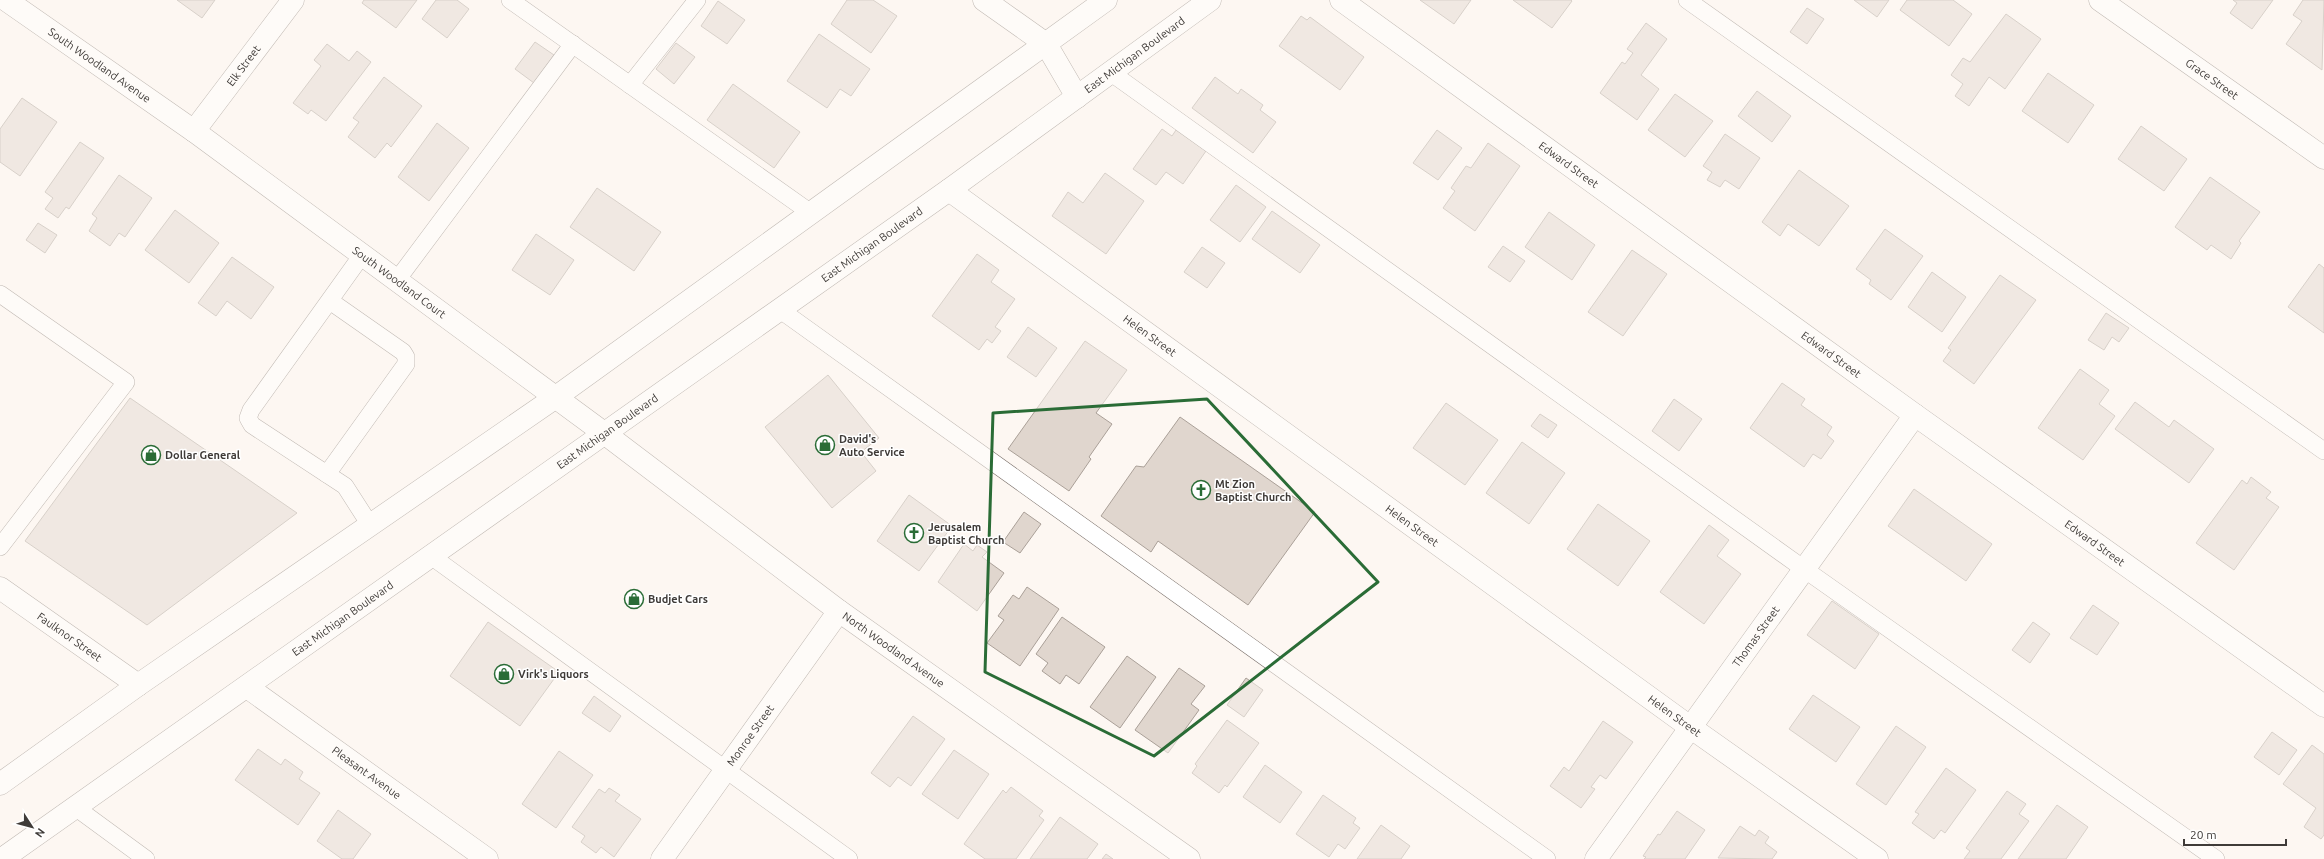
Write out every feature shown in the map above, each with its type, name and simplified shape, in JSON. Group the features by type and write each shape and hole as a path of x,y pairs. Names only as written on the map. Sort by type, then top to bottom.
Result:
{"street":[{"name":"South Woodland Avenue","path":"6,0 194,131"},
{"name":"Elk Street","path":"194,131 293,0"},
{"path":"984,0 1046,44 1077,97"},
{"path":"0,784 138,685 556,397 1106,0"},
{"name":"East Michigan Boulevard","path":"2,859 949,190 1210,0"},
{"name":"Edward Street","path":"1341,0 1915,415 2324,706"},
{"name":"Grace Street","path":"2100,0 2324,158"},
{"name":"South Woodland Court","path":"194,131 604,433"},
{"name":"Helen Street","path":"949,190 1690,727 1877,859"},
{"name":"Thomas Street","path":"1596,859 1915,415"},
{"name":"North Woodland Avenue","path":"604,433 839,611 1189,859"},
{"name":"Faulknor Street","path":"0,588 138,685"},
{"name":"Monroe Street","path":"662,859 839,611"},
{"name":"Pleasant Avenue","path":"247,687 486,859"}],"lane":[{"path":"510,0 811,213"},
{"path":"630,85 697,0"},
{"path":"1687,0 2324,451"},
{"path":"397,280 573,44"},
{"path":"1110,72 1804,569 2216,859"},
{"path":"362,255 251,410 248,418 252,425 345,486 370,525"},
{"path":"0,294 126,382 0,547"},
{"path":"327,474 406,364 406,357 403,352 330,301"},
{"path":"779,309 1547,859"},
{"path":"431,556 849,859"},
{"path":"75,807 146,859"}],"highlighted area":[{"path":"1207,399 1378,582 1154,756 985,672 993,413"}],"building":[{"path":"177,0 215,0 202,18"},
{"path":"364,0 417,0 396,28 362,3"},
{"path":"436,0 457,0 469,9 447,38 422,19"},
{"path":"847,0 873,0 897,16 871,53 831,24"},
{"path":"1420,0 1471,0 1454,24"},
{"path":"1513,0 1571,0 1572,1 1552,28"},
{"path":"1854,0 1889,0 1877,17"},
{"path":"1907,0 1953,0 1972,14 1949,46 1900,10"},
{"path":"2233,0 2273,0 2252,29 2230,13 2237,3"},
{"path":"2303,0 2324,0 2322,70 2286,44 2302,21 2293,15"},
{"path":"718,1 745,20 727,44 701,26"},
{"path":"1807,8 1824,19 1807,44 1790,32"},
{"path":"2006,14 2041,39 2005,89 1989,77 1969,106 1955,96 1963,84 1951,75 1963,58 1970,62"},
{"path":"1301,16 1307,20 1310,17 1364,57 1340,90 1279,46"},
{"path":"1646,23 1667,39 1641,75 1659,89 1637,120 1600,93 1622,62 1625,64 1633,53 1627,49"},
{"path":"819,34 870,69 851,96 840,89 827,108 787,81"},
{"path":"535,42 554,55 534,83 515,69"},
{"path":"676,43 695,57 674,84 656,69"},
{"path":"327,44 349,61 357,51 371,62 326,121 311,110 308,114 293,103 321,66 314,60"},
{"path":"2048,73 2094,105 2068,143 2022,111"},
{"path":"384,77 422,106 391,147 387,143 375,158 348,137 359,122 353,118"},
{"path":"1215,77 1238,94 1241,89 1263,105 1260,110 1276,122 1253,153 1192,108"},
{"path":"733,84 800,132 774,168 707,120"},
{"path":"1757,91 1791,116 1772,142 1738,116"},
{"path":"1675,94 1713,121 1685,157 1648,130"},
{"path":"22,98 57,122 20,176 0,162 0,129"},
{"path":"437,123 469,148 429,201 398,177"},
{"path":"2141,126 2187,159 2164,191 2118,159"},
{"path":"1162,129 1172,136 1176,130 1206,151 1183,184 1166,172 1156,185 1133,169"},
{"path":"1437,130 1462,148 1438,180 1413,163"},
{"path":"1725,134 1760,158 1739,189 1725,180 1720,187 1707,180 1712,172 1703,166"},
{"path":"80,142 104,158 69,209 66,207 58,218 45,209 53,198 45,192"},
{"path":"1488,143 1520,166 1475,231 1443,208 1455,191 1451,188 1466,166 1471,168"},
{"path":"1799,170 1849,206 1819,246 1788,224 1780,236 1762,222"},
{"path":"1105,173 1144,201 1106,254 1052,216 1068,192 1083,203"},
{"path":"119,175 152,198 125,237 119,233 110,246 89,231 97,218 92,214"},
{"path":"2210,177 2260,212 2239,241 2241,243 2231,259 2211,245 2207,250 2175,227"},
{"path":"1236,185 1266,207 1240,242 1210,220"},
{"path":"597,188 661,232 634,271 570,227"},
{"path":"175,210 219,243 189,283 145,250"},
{"path":"1272,211 1320,245 1300,273 1252,239"},
{"path":"1549,212 1595,245 1572,280 1525,247"},
{"path":"38,223 57,235 45,253 26,240"},
{"path":"1885,229 1923,256 1891,300 1869,284 1871,280 1856,269"},
{"path":"536,234 574,260 550,295 512,270"},
{"path":"1503,246 1525,261 1510,282 1488,267"},
{"path":"1202,247 1225,263 1207,288 1184,272"},
{"path":"1632,250 1667,274 1623,336 1588,312"},
{"path":"977,254 999,270 991,282 1015,299 995,327 1001,331 992,343 987,339 979,350 932,316"},
{"path":"232,257 274,287 251,319 227,301 216,316 198,303"},
{"path":"2319,264 2324,268 2324,333 2288,307"},
{"path":"1932,272 1966,297 1942,332 1908,307"},
{"path":"2000,275 2036,300 1974,384 1943,361 1951,350 1948,348"},
{"path":"2106,313 2129,328 2119,342 2112,337 2104,350 2088,340"},
{"path":"1028,327 1057,348 1036,377 1007,357"},
{"path":"1085,341 1127,370 1096,413 1112,424 1089,457 1091,459 1069,491 1008,449"},
{"path":"2080,369 2109,390 2099,404 2115,416 2083,460 2038,428"},
{"name":"David's Auto Service","path":"828,375 879,438 861,452 876,471 832,508 765,427"},
{"path":"1782,383 1805,399 1801,405 1832,427 1827,435 1834,441 1821,459 1813,454 1804,467 1750,428"},
{"name":"Dollar General","path":"130,398 297,513 147,625 25,541"},
{"path":"1674,399 1702,419 1679,451 1652,431"},
{"path":"2135,402 2169,427 2174,420 2214,449 2189,483 2115,429"},
{"path":"1446,403 1498,440 1465,485 1413,448"},
{"path":"1540,414 1557,425 1548,438 1531,426"},
{"name":"Mt Zion Baptist Church","path":"1180,417 1315,512 1248,605 1158,541 1151,552 1101,516 1136,466 1144,467"},
{"path":"1522,442 1565,473 1529,524 1486,493"},
{"path":"2251,477 2271,492 2266,498 2279,507 2234,570 2196,543 2242,480 2247,484"},
{"path":"1914,489 1992,544 1966,581 1888,526"},
{"name":"Jerusalem Baptist Church","path":"909,495 952,526 919,571 877,541"},
{"path":"1598,504 1650,541 1618,586 1567,549"},
{"path":"1024,512 1041,524 1020,553 1003,542"},
{"path":"1709,525 1729,540 1717,556 1741,574 1704,624 1660,592"},
{"path":"964,544 973,551 977,545 987,552 982,557 1004,573 977,611 938,582"},
{"path":"1027,587 1059,609 1020,666 987,643 1004,620 998,616 1013,595 1019,599"},
{"path":"1832,601 1879,634 1855,669 1807,635"},
{"path":"2093,605 2119,623 2097,655 2070,638"},
{"path":"1062,617 1105,647 1079,684 1066,675 1060,684 1042,671 1048,663 1036,654"},
{"name":"Virk's Liquors","path":"488,622 559,672 520,726 450,676"},
{"path":"2033,622 2050,634 2030,663 2012,650"},
{"path":"1127,656 1156,677 1120,728 1090,707"},
{"path":"1179,668 1205,686 1191,704 1199,710 1168,753 1135,730"},
{"path":"1246,678 1263,690 1244,717 1227,705"},
{"path":"1813,695 1860,727 1836,762 1789,729"},
{"path":"594,696 621,716 610,732 582,713"},
{"path":"913,716 945,739 911,786 898,777 890,787 871,773"},
{"path":"1227,720 1259,743 1227,787 1225,785 1219,793 1192,773 1197,766 1195,764"},
{"path":"1603,721 1633,742 1606,779 1600,775 1591,787 1595,789 1581,808 1550,786 1564,767 1569,771"},
{"path":"1896,726 1926,747 1886,805 1856,784"},
{"path":"2272,732 2297,750 2279,775 2254,757"},
{"path":"2312,745 2324,754 2324,835 2321,839 2304,827 2316,808 2283,784"},
{"path":"258,749 281,765 285,759 303,772 299,779 320,793 298,825 235,780"},
{"path":"954,750 989,774 958,819 922,794"},
{"path":"559,751 593,775 556,828 522,804"},
{"path":"1265,765 1302,792 1280,823 1243,797"},
{"path":"1946,768 1976,790 1945,833 1941,830 1934,839 1912,823 1919,814 1915,812"},
{"path":"1011,787 1043,811 1039,816 1044,820 1016,859 985,859 964,844 1003,790 1006,793"},
{"path":"609,788 620,795 615,801 641,819 614,857 601,847 596,853 581,842 585,836 572,827 599,789 605,793"},
{"path":"2007,791 2026,804 2019,814 2029,821 2001,859 1964,859 1970,851 1966,848"},
{"path":"1323,795 1356,818 1353,823 1360,828 1345,849 1338,844 1329,857 1296,834"},
{"path":"2057,805 2088,827 2066,859 2018,859"},
{"path":"338,810 371,834 353,859 342,859 317,841"},
{"path":"1677,811 1705,830 1685,859 1644,859 1646,857 1643,856 1658,834 1660,835"},
{"path":"1060,817 1098,844 1087,859 1030,859"},
{"path":"1381,825 1410,846 1401,859 1357,859"},
{"path":"1740,826 1755,836 1759,830 1769,837 1765,843 1777,852 1772,859 1718,858"},
{"path":"1106,854 1113,859 1102,859"}],"place":[{"name":"David's Auto Service","path":"825,445"},
{"name":"Dollar General","path":"151,455"},
{"name":"Mt Zion Baptist Church","path":"1201,490"},
{"name":"Jerusalem Baptist Church","path":"914,533"},
{"name":"Budjet Cars","path":"634,599"},
{"name":"Virk's Liquors","path":"504,674"}]}
